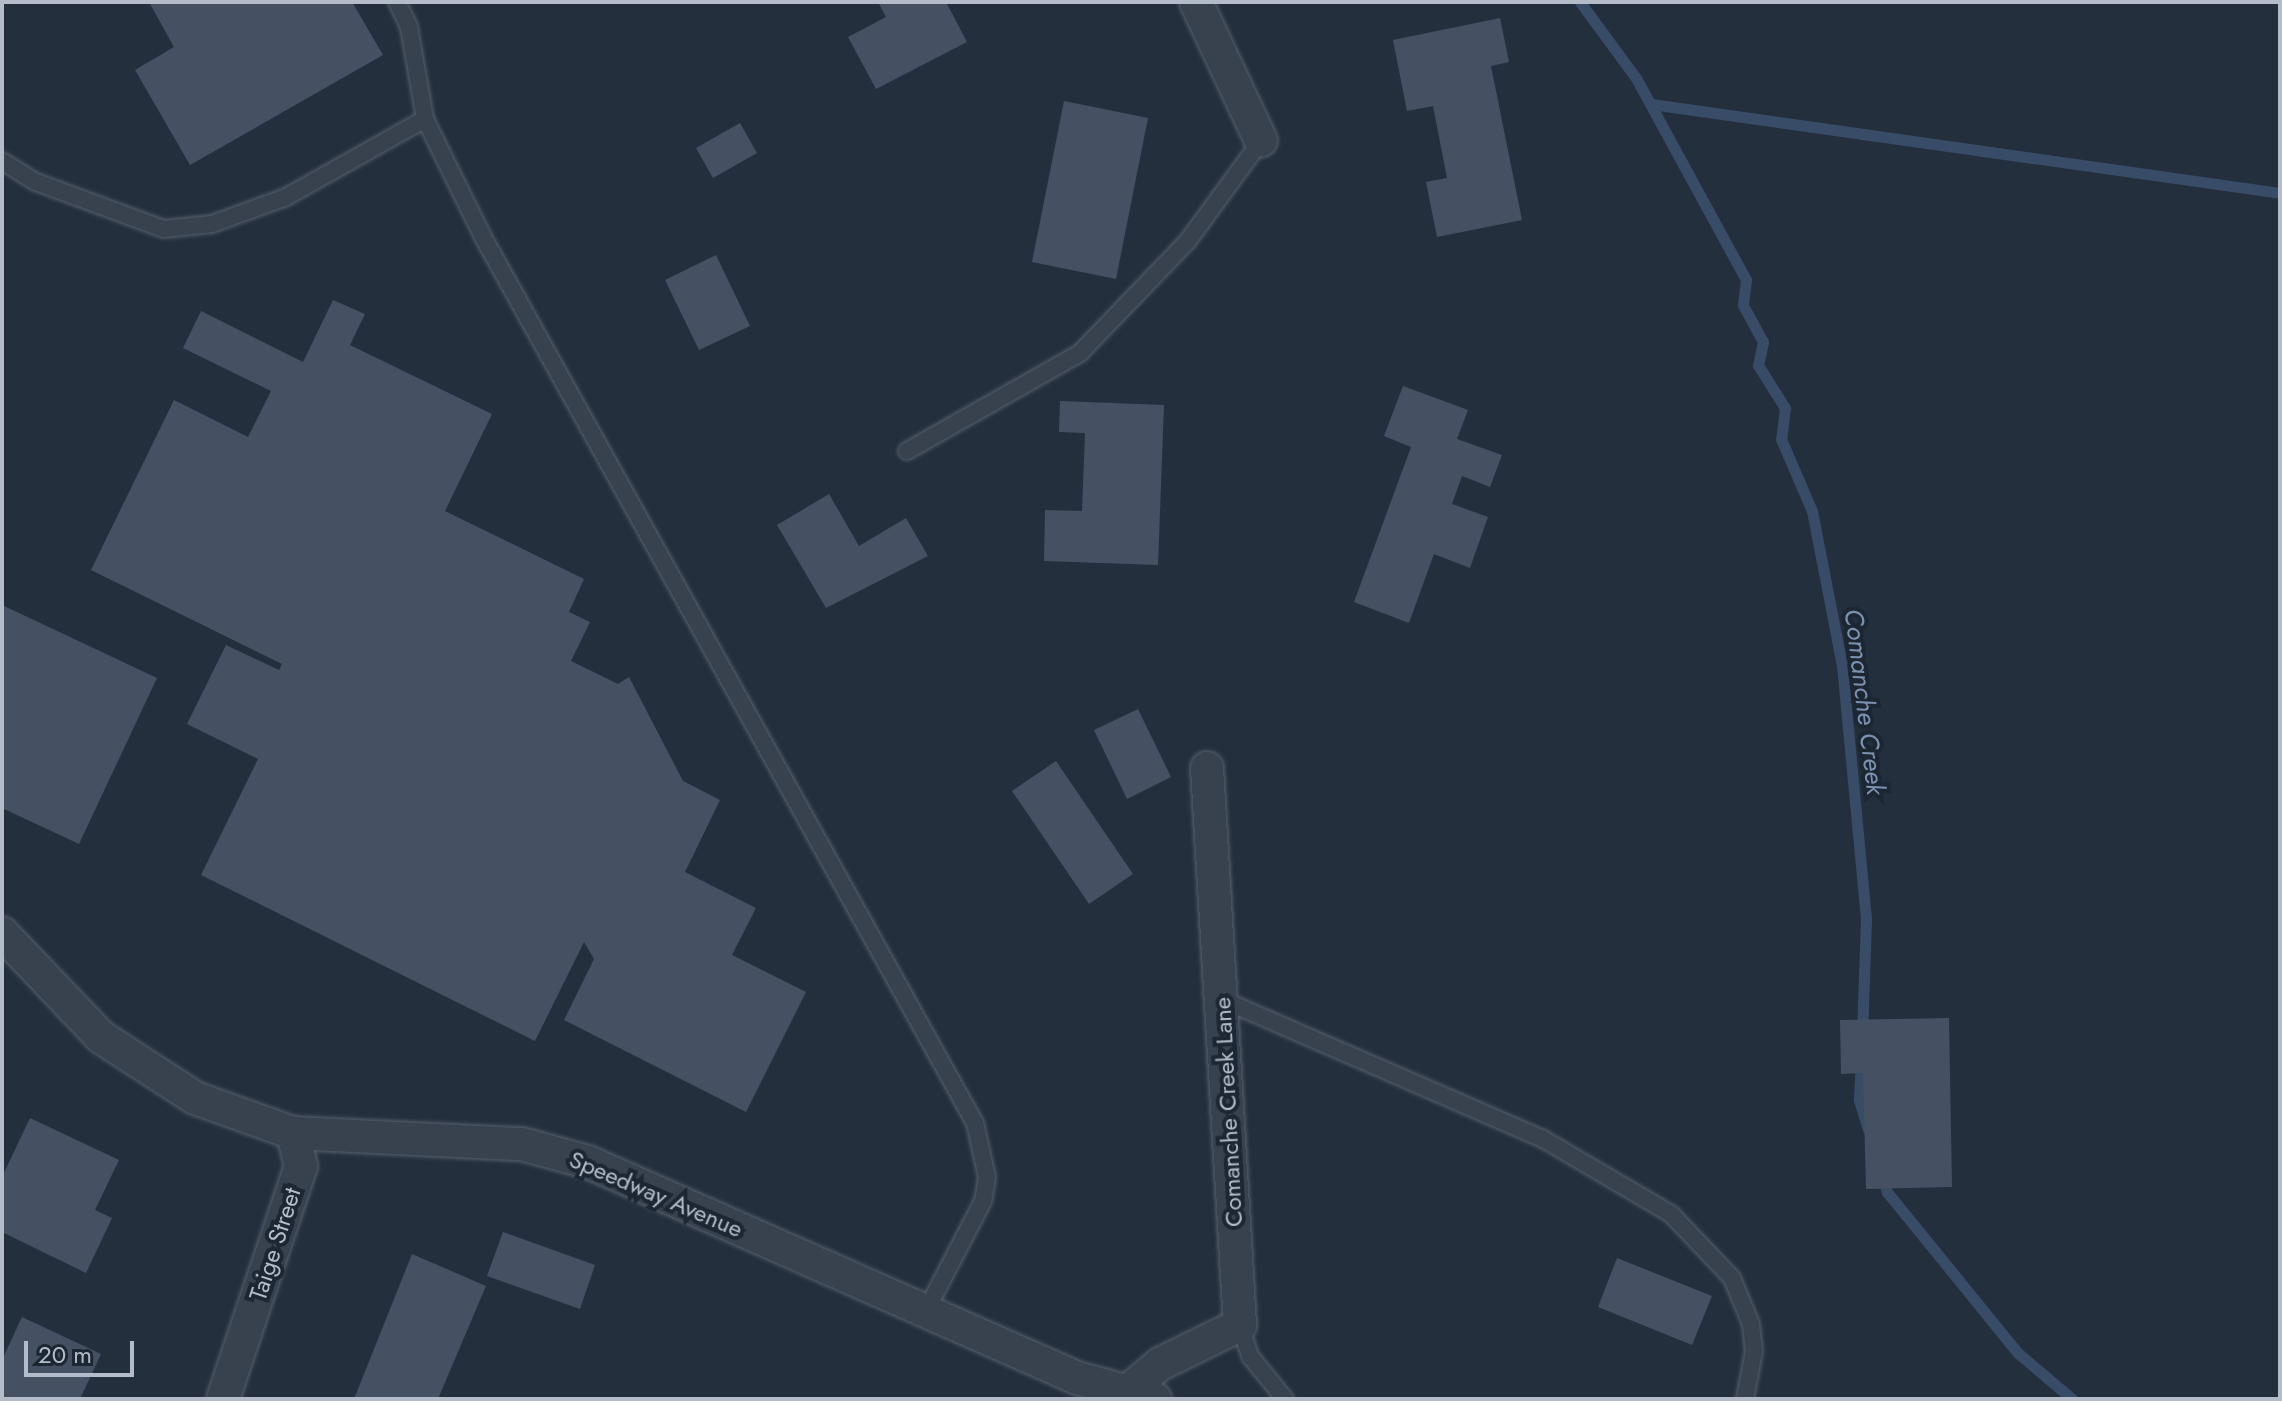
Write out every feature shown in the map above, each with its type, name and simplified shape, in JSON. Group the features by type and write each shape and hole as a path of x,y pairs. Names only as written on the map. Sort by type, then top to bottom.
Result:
{"street":[{"path":"1196,2 1261,141"},
{"name":"Comanche Creek Lane","path":"1207,768 1240,1325"},
{"name":"Speedway Avenue","path":"2,933 101,1037 195,1098 293,1133 522,1144 588,1162 1077,1378 1141,1395"},
{"name":"Taige Street","path":"223,1399 301,1166 293,1133"},
{"path":"1141,1395 1160,1364 1240,1325"}],"lane":[{"path":"397,2 409,27 425,119 483,237 975,1123 987,1177 983,1201 926,1311"},
{"path":"2,161 36,182 164,229 176,228 212,224 286,197 425,119"},
{"path":"907,451 1080,353 1187,242 1261,141"},
{"path":"1221,999 1543,1139 1671,1214 1732,1278 1746,1313 1754,1351 1745,1399"},
{"path":"1240,1325 1250,1356 1285,1399"}],"building":[{"path":"149,2 352,2 383,55 190,165 135,70 174,47"},
{"path":"878,2 946,2 967,42 876,89 848,37 886,17"},
{"path":"1500,18 1509,62 1491,66 1522,220 1437,237 1426,182 1447,178 1433,106 1407,111 1393,40"},
{"path":"1064,101 1148,118 1116,279 1032,262"},
{"path":"740,123 757,153 713,178 696,148"},
{"path":"716,255 750,326 699,350 665,280"},
{"path":"333,300 365,314 350,345 492,414 445,511 584,579 569,612 590,622 571,661 618,684 629,677 683,781 720,800 685,872 756,908 732,955 806,992 746,1112 564,1020 594,959 584,942 535,1041 201,875 258,759 187,724 226,645 279,670 282,664 91,570 174,400 248,437 271,391 183,348 201,311 303,362"},
{"path":"1403,386 1468,410 1457,439 1502,455 1490,487 1462,476 1452,504 1488,517 1470,568 1434,554 1409,623 1354,602 1411,447 1384,436"},
{"path":"1060,401 1164,405 1158,565 1044,561 1045,510 1082,511 1085,433 1059,432"},
{"path":"829,494 859,546 906,518 928,556 826,608 777,525"},
{"path":"2,605 157,678 79,844 2,808"},
{"path":"1138,709 1171,777 1127,799 1094,730"},
{"path":"1056,761 1133,874 1089,904 1012,791"},
{"path":"1949,1018 1952,1187 1866,1189 1863,1073 1841,1074 1840,1020"},
{"path":"30,1118 119,1160 95,1210 112,1218 86,1273 2,1232 2,1177"},
{"path":"503,1232 595,1265 580,1309 487,1276"},
{"path":"412,1254 486,1286 438,1399 354,1399"},
{"path":"1617,1258 1712,1296 1692,1345 1598,1307"},
{"path":"22,1317 101,1354 80,1399 2,1399 2,1360"}],"waterway":[{"name":"Comanche Creek","path":"1580,2 1636,78 1746,280 1743,305 1763,342 1758,365 1785,408 1781,439 1812,511 1842,665 1866,920 1862,1034"},
{"path":"1651,104 2280,193"},
{"name":"Comanche Creek","path":"1861,1060 1859,1100 1868,1129"},
{"name":"Comanche Creek","path":"1882,1176 1887,1192 2018,1353 2072,1399"}]}
